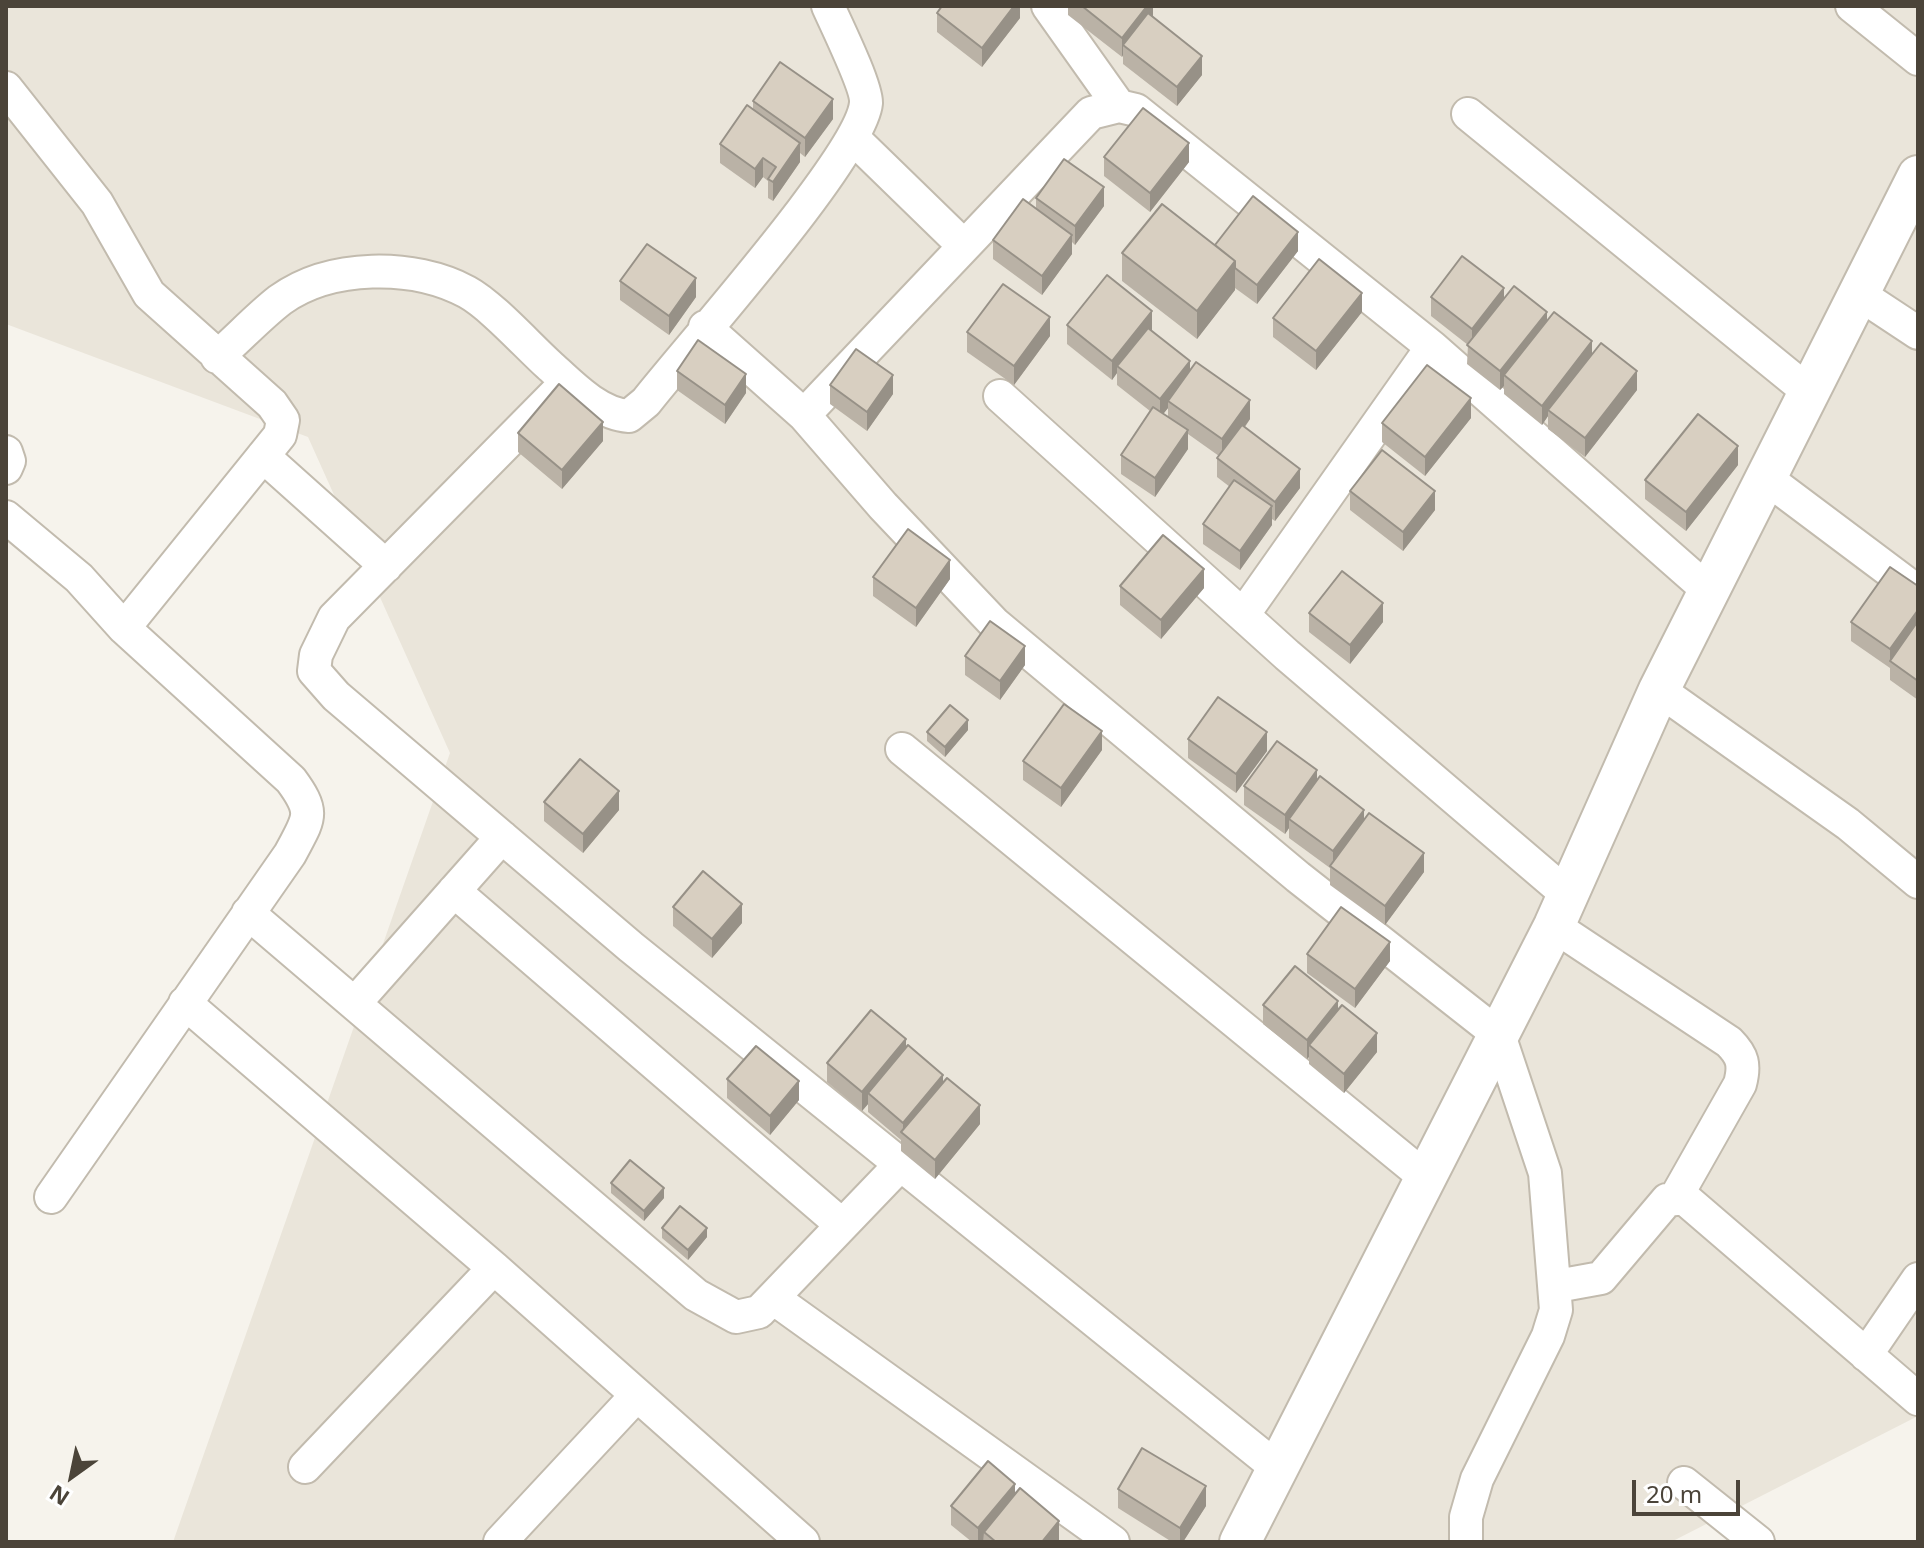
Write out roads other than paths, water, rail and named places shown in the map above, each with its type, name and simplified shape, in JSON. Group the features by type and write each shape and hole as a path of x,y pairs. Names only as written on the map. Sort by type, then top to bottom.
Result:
{"street":[{"path":"217,357 281,300 311,283 349,274 402,272 468,293 567,382 615,415 629,416 646,402 792,221 861,126 866,99 828,6"},
{"path":"1048,6 1119,106"},
{"path":"1852,6 1918,59"},
{"path":"6,88 97,203 149,294 272,404 283,420 280,435 124,628"},
{"path":"804,415 1091,113 1119,106 1136,110 1432,347 1709,591"},
{"path":"1468,114 1809,392"},
{"path":"853,138 964,246"},
{"path":"1240,1542 1561,910 1659,690 1859,294 1913,201"},
{"path":"1859,294 1918,333"},
{"path":"705,327 804,415 883,506 994,623 1298,877 1499,1035 1545,1173 1557,1286 1556,1310 1548,1336 1477,1479 1466,1517 1466,1542"},
{"path":"1243,615 1432,347"},
{"path":"567,382 334,618 316,655 314,671 336,696 631,947 1276,1467"},
{"path":"1000,396 1243,615 1561,910 1741,1054 1744,1070 1740,1084 1676,1197"},
{"path":"6,452 9,461 6,468"},
{"path":"263,456 386,566"},
{"path":"1766,478 1918,592"},
{"path":"6,517 79,578 124,628 291,780 308,803 307,821 290,854 51,1197"},
{"path":"1659,690 1848,824 1918,882"},
{"path":"902,749 1425,1177"},
{"path":"355,1003 502,837"},
{"path":"454,891 842,1225"},
{"path":"248,913 696,1295 736,1317 759,1312 901,1164"},
{"path":"185,1003 494,1268 803,1542"},
{"path":"1557,1286 1601,1278 1667,1200 1676,1197 1692,1202 1918,1399"},
{"path":"305,1467 494,1268"},
{"path":"1866,1355 1918,1279"},
{"path":"773,1298 1113,1542"},
{"path":"500,1542 636,1396"},
{"path":"1684,1483 1758,1542"}]}
